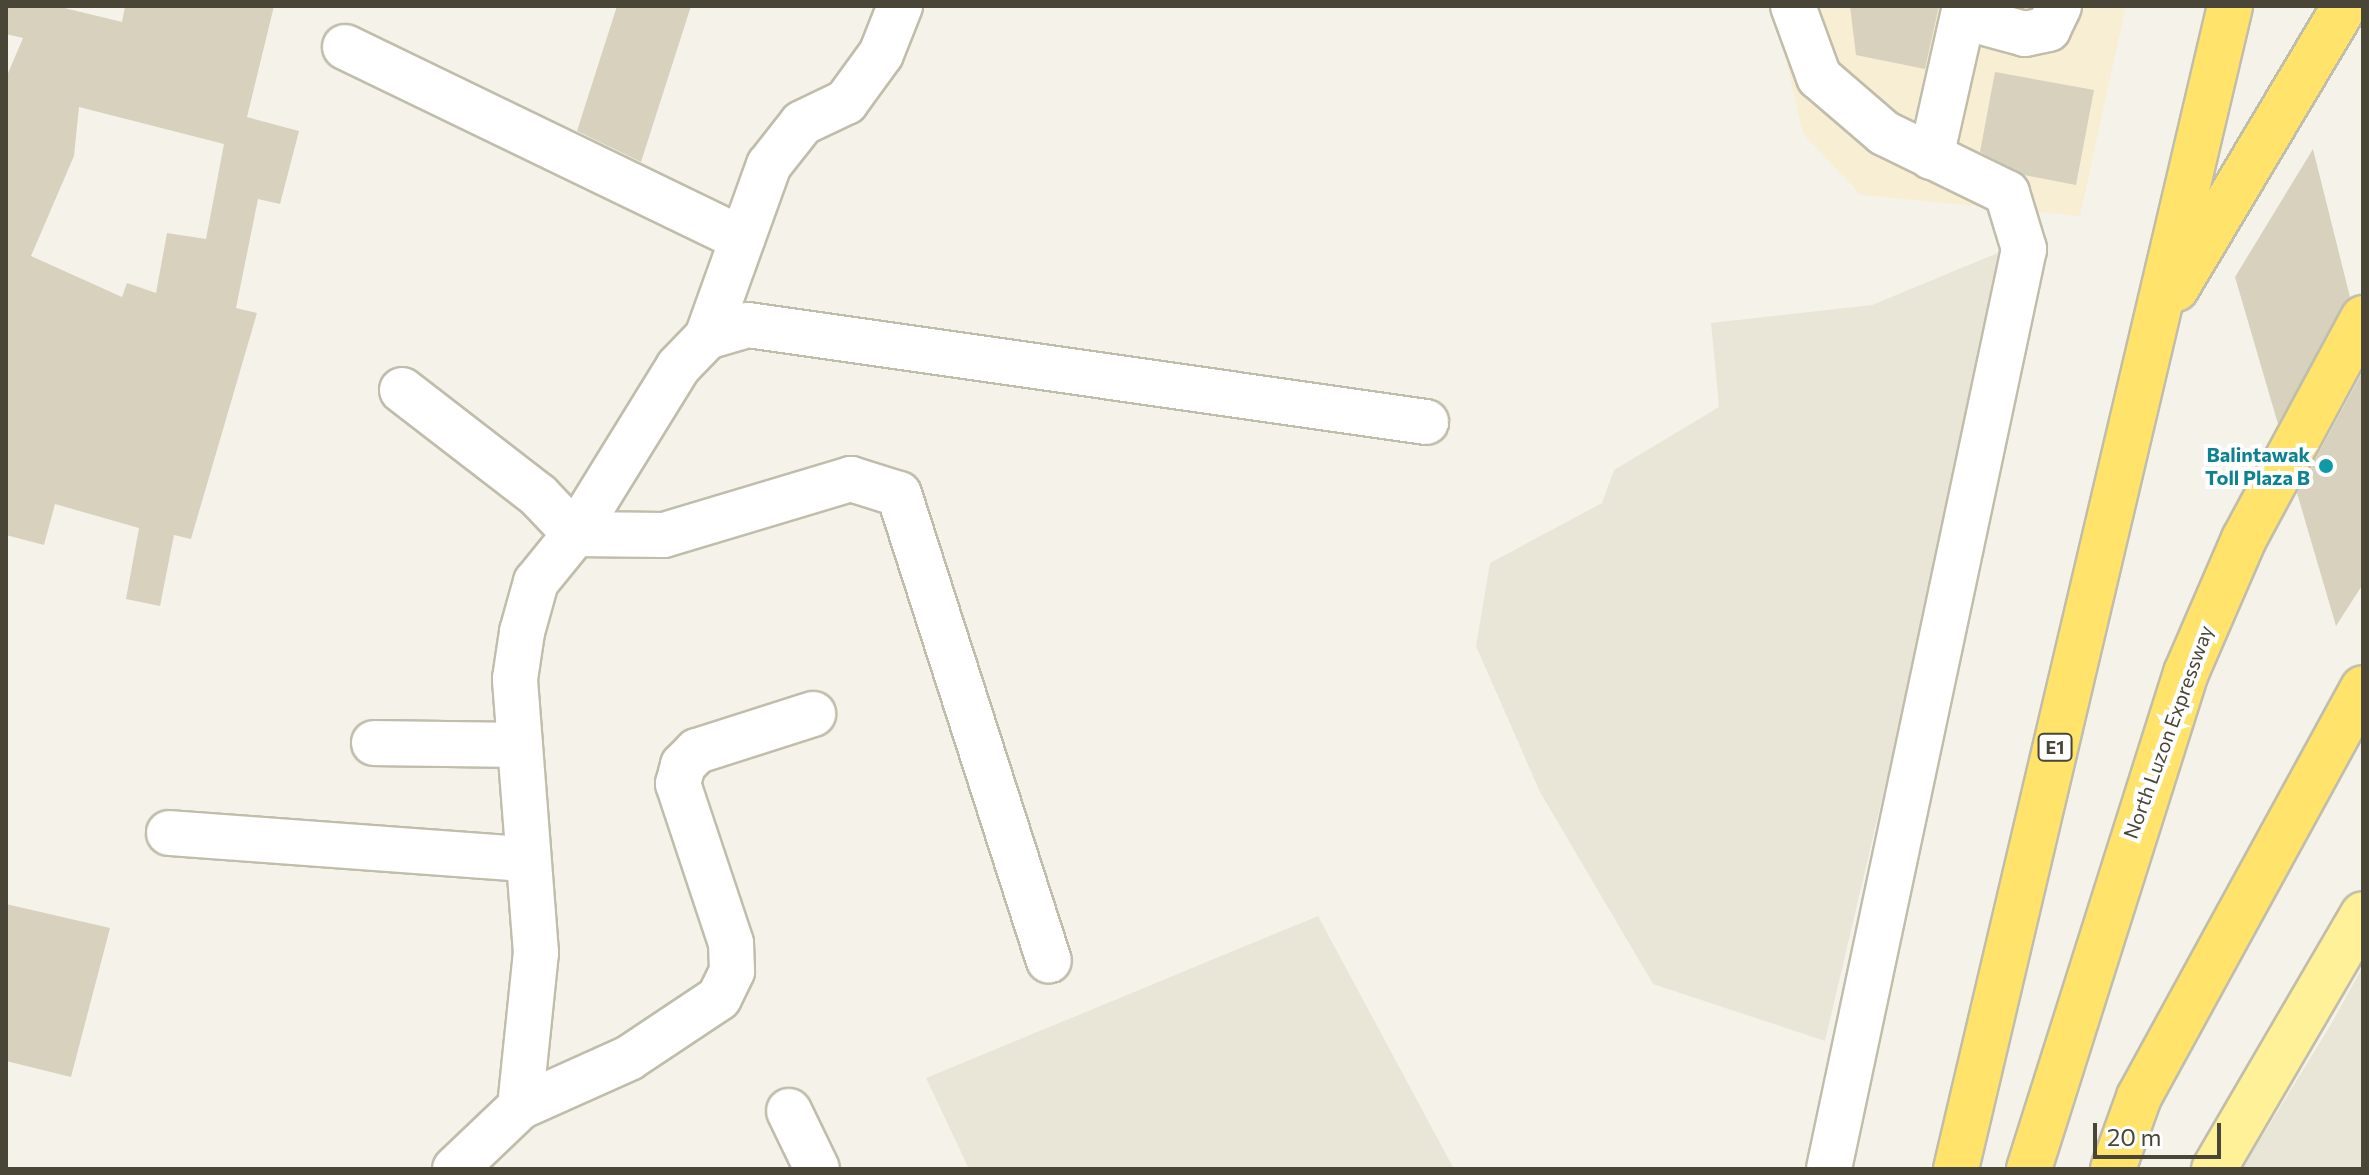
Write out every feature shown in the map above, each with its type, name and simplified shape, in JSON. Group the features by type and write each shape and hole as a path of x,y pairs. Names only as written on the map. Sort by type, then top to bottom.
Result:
{"highway":[{"name":"E1","path":"1956,1169 2230,6"},
{"name":"E1","path":"2155,326 2345,6"},
{"name":"North Luzon Expressway","path":"2029,1169 2186,673 2244,539 2363,318"},
{"path":"2113,1169 2139,1097 2363,688"}],"main road":[{"path":"2214,1169 2363,914"}],"lane":[{"path":"520,1107 536,953 515,679 522,632 536,582 575,534 678,367 707,337 769,165 802,123 846,102 881,54 900,6"},
{"path":"1793,6 1819,77 1884,133 2007,193 2024,249 1829,1169"},
{"path":"1931,157 1964,12 2025,34 2048,29 2059,6"},
{"path":"345,47 742,239"},
{"path":"707,337 748,325 1426,422"},
{"path":"402,390 538,495 575,534 664,535 851,479 899,494 1049,961"},
{"path":"455,1169 520,1107 629,1058 719,998 732,971 731,943 678,784 683,765 697,751 813,714"},
{"path":"374,743 520,745"},
{"path":"169,833 527,859"},
{"path":"789,1111 817,1169"}],"shaded area":[{"path":"1773,6 2126,6 2080,216 1861,195 1803,134"},
{"path":"2012,247 1825,1041 1653,984 1540,792 1476,646 1490,563 1602,503 1614,470 1719,407 1711,323 1872,305"},
{"path":"1318,916 1454,1169 969,1169 926,1078"},
{"path":"2363,966 2363,1169 2242,1169 2330,1026"}],"building":[{"path":"6,6 56,6 122,22 125,6 274,6 247,117 299,131 280,204 258,199 236,308 257,313 191,539 174,535 160,606 126,599 139,528 55,504 44,545 6,535 6,78 23,38 6,34","holes":["79,107 224,144 206,239 167,233 156,293 127,283 122,297 31,256 74,156"]},
{"path":"617,6 691,6 641,162 577,131"},
{"path":"1850,6 1939,6 1925,69 1856,55"},
{"path":"1995,72 2094,90 2076,185 2024,175 1980,152"},
{"path":"2313,149 2350,297 2278,424 2235,277"},
{"path":"2363,371 2363,584 2336,626 2297,493"},
{"path":"6,904 110,928 71,1077 6,1061"}],"place":[{"name":"Balintawak Toll Plaza B","path":"2326,466"}]}
